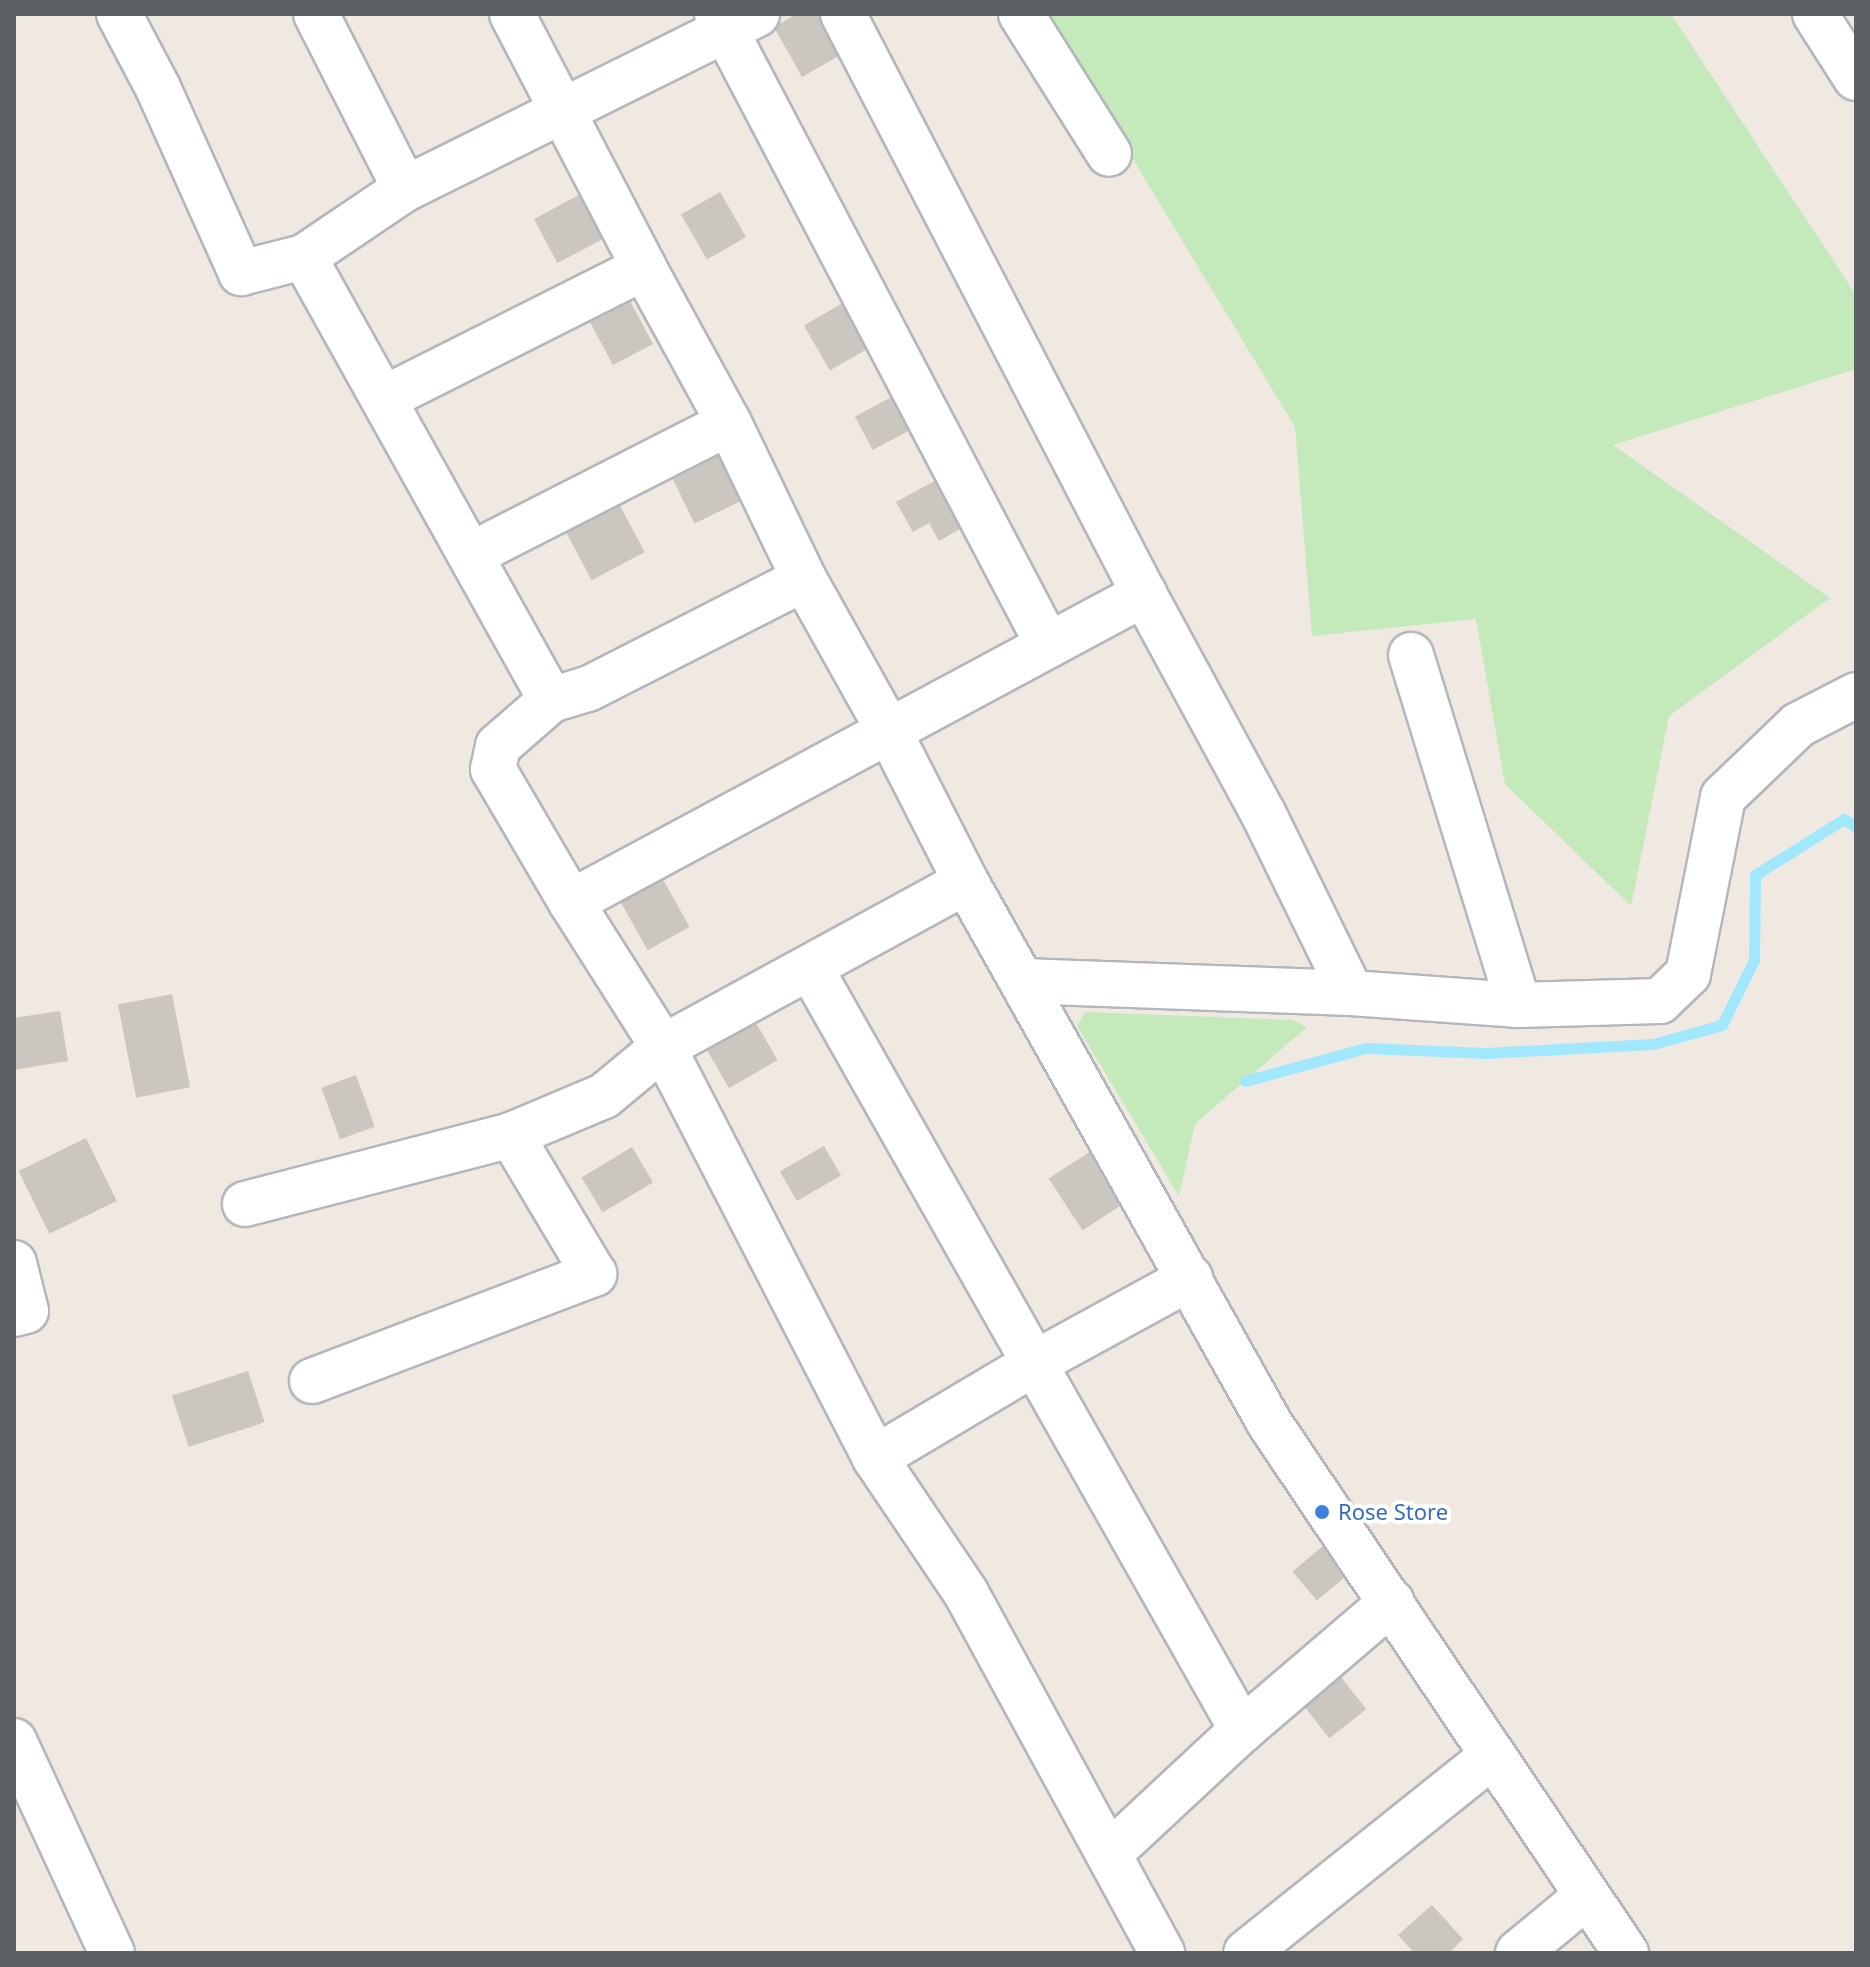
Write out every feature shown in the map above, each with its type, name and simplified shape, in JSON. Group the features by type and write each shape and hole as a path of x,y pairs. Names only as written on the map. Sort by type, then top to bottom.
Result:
{"street":[{"path":"119,14 158,88 241,273 304,257 405,189 733,19 1048,645"},
{"path":"316,14 405,189"},
{"path":"512,14 560,110 729,423 804,579 888,729 966,882 1270,1424 1626,1953"},
{"path":"843,14 1144,594 1263,813 1351,993"},
{"path":"1021,14 1109,154"},
{"path":"304,257 551,700"},
{"path":"385,398 644,268"},
{"path":"472,554 729,423"},
{"path":"804,579 588,689 551,700 498,746 493,769 571,902 663,1047 875,1458 966,1593 1162,1953"},
{"path":"571,902 1144,594"},
{"path":"1411,655 1519,1005"},
{"path":"1022,981 1351,993 1519,1005 1660,1001 1688,974 1723,797 1798,725 1856,695"},
{"path":"245,1204 511,1135 604,1096 663,1047 966,882"},
{"path":"811,969 1242,1730"},
{"path":"312,1381 594,1274 511,1135"},
{"path":"14,1263 26,1311 14,1314"},
{"path":"875,1458 1035,1363 1190,1278"},
{"path":"1110,1853 1242,1730 1392,1602"},
{"path":"14,1741 112,1953"},
{"path":"1246,1953 1492,1756"},
{"path":"1518,1953 1587,1896"}],"green space":[{"path":"1045,14 1671,14 1856,295 1856,369 1613,445 1830,598 1669,716 1631,906 1505,784 1476,619 1312,636 1295,427"},
{"path":"1085,1012 1293,1020 1307,1027 1195,1124 1179,1196 1077,1026"}],"building":[{"path":"797,14 832,14 851,49 802,77 774,27"},
{"path":"720,192 746,237 707,260 681,214"},
{"path":"579,195 602,239 557,263 534,219"},
{"path":"622,286 653,344 613,365 590,322 607,314 598,298"},
{"path":"855,296 881,341 830,371 804,326"},
{"path":"899,393 917,427 873,450 855,416"},
{"path":"719,446 745,499 695,524 669,471"},
{"path":"940,478 965,526 939,541 929,523 913,532 896,502"},
{"path":"617,500 645,552 592,580 564,528"},
{"path":"659,872 690,927 648,950 617,895"},
{"path":"172,994 190,1087 136,1098 118,1004"},
{"path":"60,1011 68,1061 14,1070 14,1018"},
{"path":"752,1016 778,1060 729,1088 704,1044"},
{"path":"356,1075 375,1127 340,1139 321,1088"},
{"path":"86,1138 117,1201 49,1234 19,1171"},
{"path":"824,1146 841,1175 797,1201 780,1172"},
{"path":"632,1147 653,1182 603,1213 581,1177"},
{"path":"1094,1149 1128,1201 1082,1230 1049,1178"},
{"path":"248,1371 265,1422 189,1447 172,1396"},
{"path":"1330,1540 1354,1569 1317,1601 1292,1571"},
{"path":"1338,1673 1366,1709 1329,1738 1301,1702"},
{"path":"1432,1905 1463,1939 1449,1953 1414,1953 1398,1935"}],"waterway":[{"path":"1245,1081 1366,1048 1486,1053 1653,1044 1722,1025 1754,960 1755,875 1844,819 1856,827"}],"place":[{"name":"Rose Store","path":"1322,1512"}]}
